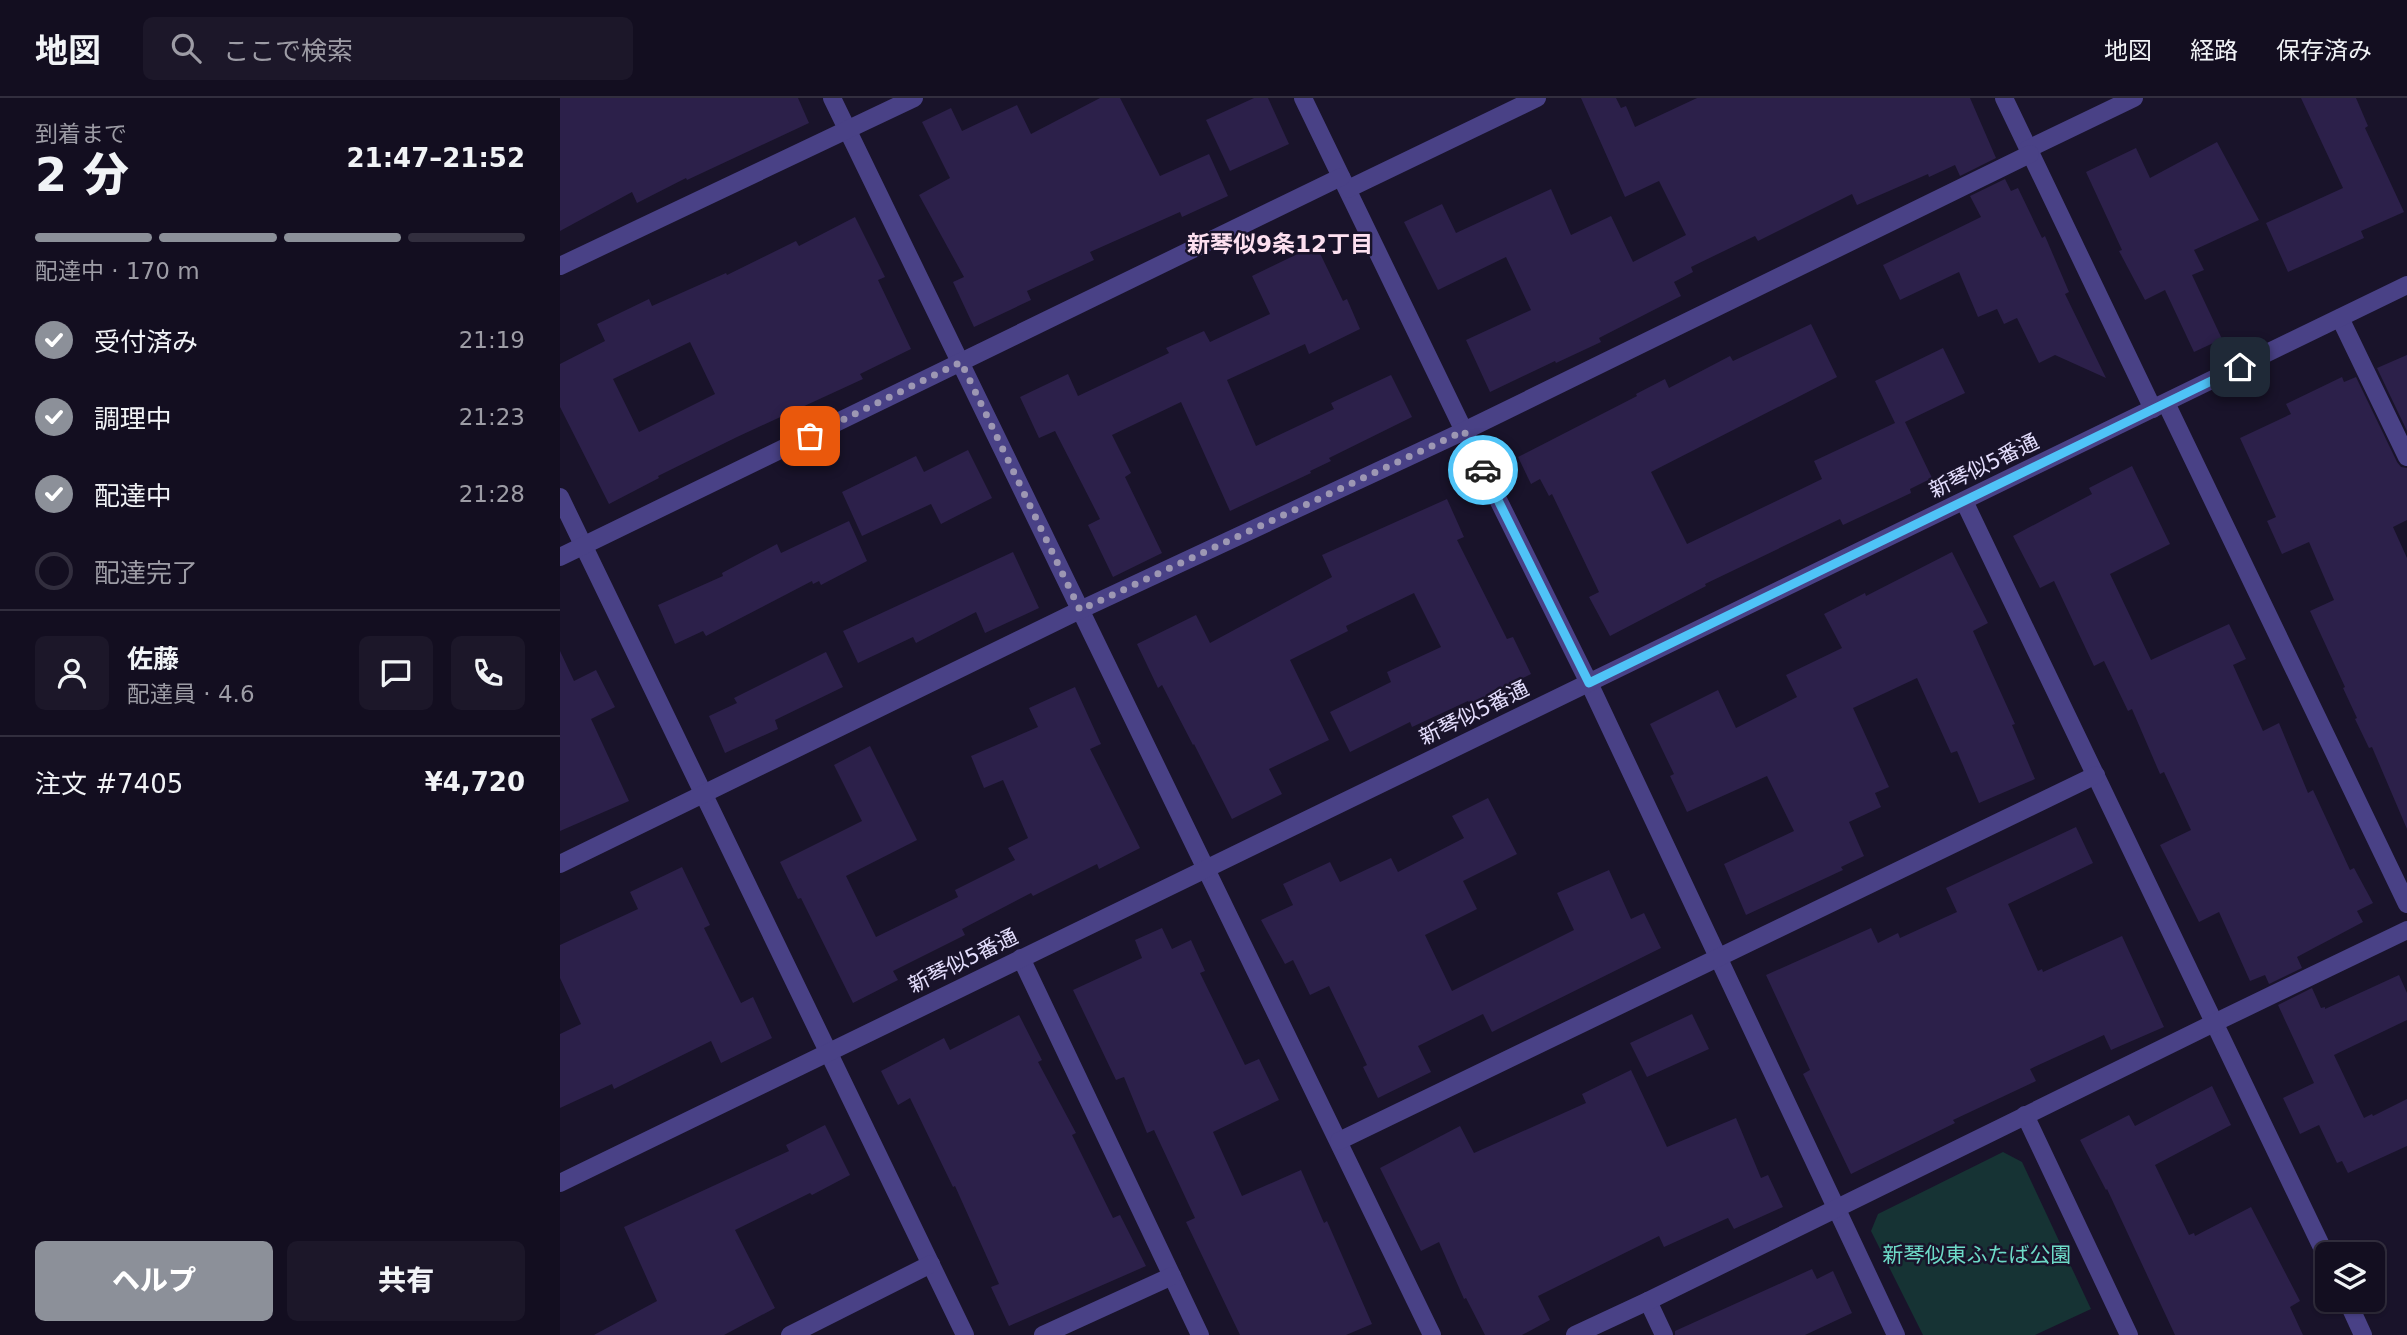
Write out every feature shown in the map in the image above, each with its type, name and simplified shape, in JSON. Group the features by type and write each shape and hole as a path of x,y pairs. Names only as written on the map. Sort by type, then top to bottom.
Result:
{"street":[{"path":"832,98 1432,1335"},
{"path":"560,266 914,98"},
{"path":"1303,98 1589,683 1896,1335"},
{"path":"560,558 961,362 1345,183 1537,98"},
{"path":"2004,98 2407,904"},
{"path":"560,864 1080,610 1464,431 2134,98"},
{"name":"新琴似5番通","path":"560,1183 2407,285"},
{"path":"2340,318 2407,457"},
{"path":"560,497 965,1335"},
{"path":"1964,501 2319,1242"},
{"path":"1339,1141 2095,775"},
{"path":"1575,1335 2407,930"},
{"path":"1021,958 1200,1335"},
{"path":"2025,1115 2129,1335"},
{"path":"790,1335 931,1264"},
{"path":"1043,1335 1172,1276"},
{"path":"1648,1301 1664,1335"},
{"path":"2352,1312 2363,1335"}],"green space":[{"name":"新琴似東ふたば公園","path":"2003,1152 2022,1162 2091,1309 2035,1335 1923,1335 1871,1231 1878,1214"}],"building":[{"path":"560,98 798,98 809,123 637,203 632,192 560,231"},
{"path":"1100,98 1120,98 1160,176 1209,154 1228,196 1182,217 1180,212 1090,252 1094,260 1027,291 1031,300 974,327 953,282 964,277 919,195 950,178 922,122 951,108 962,131 1017,105 1031,134"},
{"path":"1254,98 1268,98 1289,144 1230,171 1206,120"},
{"path":"1581,98 1616,98 1621,108 1626,106 1635,127 1697,98 1970,98 1996,158 1960,176 1955,165 1929,177 1928,174 1857,205 1852,194 1758,241 1755,236 1691,267 1693,272 1674,282 1681,296 1599,338 1601,342 1490,392 1466,340 1531,310 1506,257 1438,290 1404,222 1442,204 1456,233 1551,189 1571,235 1611,216 1633,262 1686,235 1659,181 1625,197"},
{"path":"2301,98 2356,98 2368,126 2365,128 2404,212 2361,231 2364,238 2288,272 2266,223 2343,188"},
{"path":"2217,142 2259,220 2194,250 2204,270 2192,275 2222,339 2194,352 2165,290 2145,300 2119,251 2122,250 2086,172 2136,148 2150,178"},
{"path":"2005,179 2011,191 2018,188 2042,238 2045,236 2069,292 2065,294 2106,378 2055,355 2039,363 2017,318 2004,324 1997,309 1978,317 1959,272 1900,300 1883,265 1981,217 1970,196"},
{"path":"855,217 885,277 878,280 911,349 860,374 863,379 737,437 609,504 560,407 560,364 605,341 597,324 649,299 652,306 726,273 727,275 796,241 799,246","holes":["690,342 715,394 639,432 613,379"]},
{"path":"1316,245 1343,301 1347,299 1360,329 1309,354 1305,344 1227,380 1256,446 1334,409 1331,403 1391,375 1412,417 1329,458 1331,461 1310,471 1311,473 1230,511 1181,402 1112,435 1131,473 1125,477 1162,553 1113,577 1088,525 1100,519 1055,431 1039,438 1020,397 1068,374 1078,396 1169,353 1166,348 1204,331 1210,342 1270,314 1252,276"},
{"path":"1811,324 1837,377 1651,472 1687,544 1822,479 1814,461 1895,423 1875,381 1943,348 1965,393 1905,422 1932,478 1910,489 1911,493 1843,525 1840,519 1705,584 1706,586 1610,636 1589,597 1599,592 1552,494 1549,496 1540,479 1531,484 1518,457 1665,379 1669,388 1730,356 1733,361"},
{"path":"2407,355 2407,431 2377,368"},
{"path":"2342,377 2344,382 2356,377 2397,462 2401,467 2407,468 2407,520 2393,527 2407,558 2407,829 2372,747 2369,748 2355,719 2357,718 2343,688 2345,687 2310,611 2334,600 2309,542 2282,554 2267,521 2276,517 2240,438 2291,414 2286,404"},
{"path":"968,450 992,498 941,524 931,504 862,536 842,492 916,456 924,472"},
{"path":"2132,466 2170,544 2110,574 2151,660 2229,624 2246,659 2233,665 2263,731 2279,723 2308,793 2313,790 2350,870 2354,868 2373,903 2357,911 2363,922 2297,957 2302,968 2269,984 2265,975 2250,981 2219,912 2199,922 2160,845 2191,830 2164,772 2160,774 2132,709 2128,711 2104,661 2094,666 2054,581 2040,588 2013,536 2092,494 2089,488"},
{"path":"1447,499 1464,537 1457,540 1507,639 1513,637 1531,674 1470,704 1468,701 1412,727 1410,722 1350,752 1330,712 1391,682 1387,672 1441,647 1414,593 1346,626 1348,631 1290,660 1329,740 1269,769 1282,794 1232,819 1162,685 1158,688 1137,644 1196,615 1210,643 1332,577 1322,555"},
{"path":"849,521 867,561 821,585 819,581 813,584 812,581 706,636 703,631 675,644 658,605 723,576 722,573 777,544 781,553"},
{"path":"1013,552 1039,608 985,633 976,612 916,643 913,637 858,663 843,631"},
{"path":"1952,552 1988,623 1973,631 2015,724 2012,725 2035,779 1979,803 1957,751 1951,753 1917,678 1853,708 1889,787 1875,793 1881,807 1849,822 1864,856 1841,867 1843,870 1746,915 1724,864 1794,831 1767,776 1687,812 1670,776 1674,774 1650,724 1718,690 1736,728 1797,697 1786,675 1842,648 1824,614 1865,593 1866,596"},
{"path":"560,651 574,681 596,670 615,707 591,719 629,801 560,831"},
{"path":"826,652 843,687 775,720 778,729 725,753 709,716 737,703 734,698"},
{"path":"1075,687 1101,744 1090,749 1140,848 1099,869 1097,864 1033,896 1031,893 962,929 965,935 893,971 898,980 853,1003 780,862 862,821 834,765 870,746 917,840 846,876 876,937 958,897 955,890 1015,860 1008,848 1028,838 1003,780 984,788 971,756 1038,727 1029,708"},
{"path":"1488,798 1517,854 1463,881 1477,909 1425,935 1452,991 1574,930 1557,893 1609,870 1631,919 1644,913 1661,948 1492,1032 1483,1014 1418,1046 1431,1072 1378,1098 1363,1067 1367,1065 1329,986 1310,995 1293,960 1285,964 1261,920 1293,905 1283,884 1330,862 1340,882 1391,858 1398,872 1464,838 1452,816"},
{"path":"2076,827 2093,863 2008,904 2038,971 2042,969 2043,972 2122,936 2164,1027 2111,1050 2104,1035 2030,1069 2036,1081 1953,1120 1955,1123 1851,1174 1803,1074 1810,1070 1766,975 1871,928 1878,943 1898,933 1900,938 1957,912 1946,888"},
{"path":"682,867 710,925 704,928 741,1003 753,997 772,1038 721,1063 711,1041 614,1089 612,1084 560,1108 560,1034 581,1024 560,978 560,945 638,909 630,892"},
{"path":"1162,928 1172,949 1191,940 1205,971 1200,973 1245,1065 1259,1059 1279,1100 1213,1132 1242,1196 1301,1170 1324,1223 1327,1221 1372,1324 1346,1335 1240,1335 1186,1222 1195,1218 1154,1130 1147,1133 1124,1077 1116,1080 1073,990 1142,958 1135,940"},
{"path":"2399,975 2407,993 2407,1020 2334,1055 2364,1118 2407,1099 2407,1146 2348,1173 2342,1161 2337,1163 2319,1125 2300,1134 2283,1098 2314,1083 2278,1005 2312,988 2321,1008 2325,1009"},
{"path":"1692,1014 1709,1049 1647,1077 1630,1043"},
{"path":"1019,1015 1042,1060 1038,1062 1076,1133 1072,1135 1113,1218 1120,1215 1146,1266 1009,1326 991,1287 999,1284 955,1186 953,1187 910,1098 898,1105 881,1071 944,1038 950,1050"},
{"path":"1631,1070 1667,1147 1736,1118 1761,1178 1768,1175 1783,1207 1734,1229 1728,1218 1664,1247 1659,1236 1538,1296 1550,1320 1522,1335 1485,1335 1466,1298 1464,1299 1439,1242 1421,1251 1380,1168 1460,1126 1474,1153 1586,1103 1582,1094"},
{"path":"2212,1086 2231,1125 2155,1165 2189,1235 2194,1233 2195,1236 2251,1207 2300,1301 2290,1307 2303,1335 2175,1335 2107,1189 2080,1140 2129,1115 2135,1126"},
{"path":"825,1125 850,1175 735,1230 775,1308 724,1335 594,1335 657,1301 624,1227 789,1151 786,1145"},
{"path":"1812,1269 1817,1279 1833,1271 1852,1313 1805,1335 1675,1335 1675,1331"}],"way so far":[{"path":"810,436 961,362 1080,610 1464,431 1483,470"}],"district":[{"name":"新琴似9条12丁目","path":"1280,244"}],"route":[{"path":"1483,470 1589,683 2240,367"}]}
